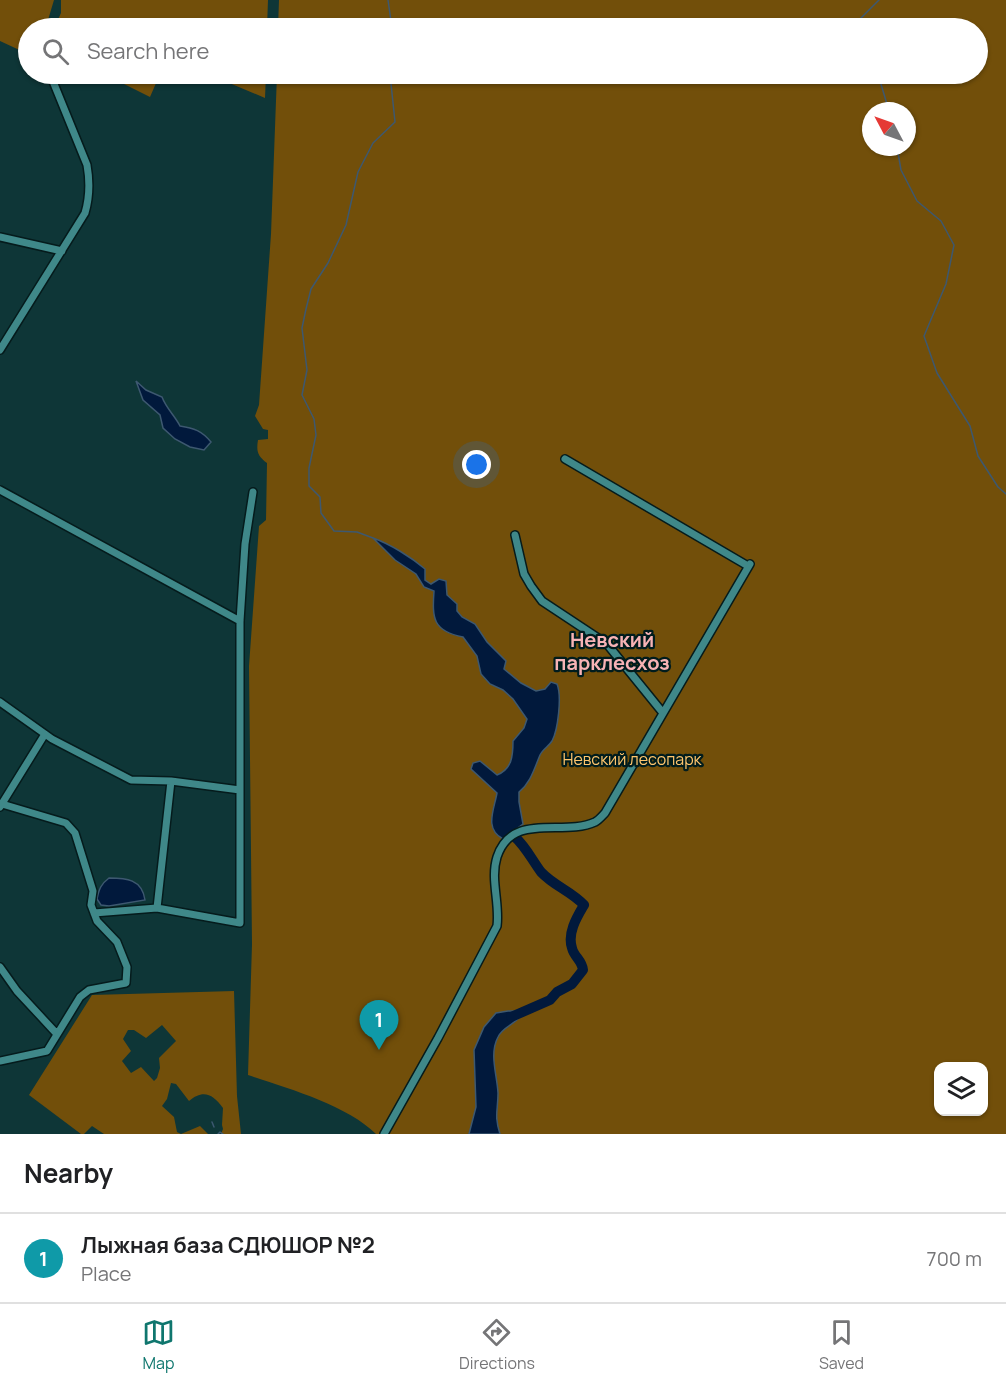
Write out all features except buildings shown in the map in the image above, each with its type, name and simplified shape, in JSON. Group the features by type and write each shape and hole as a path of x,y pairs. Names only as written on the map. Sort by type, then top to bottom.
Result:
{"street":[{"path":"0,350 85,213 90,196 87,165 54,84"},
{"path":"0,237 62,251"},
{"path":"384,1134 497,926 494,871 497,856 504,842 522,830 532,827 585,825 596,821 605,813 749,565 564,459"},
{"path":"0,490 240,621"},
{"path":"94,913 157,908 240,923 240,621 245,544 253,492"},
{"path":"515,535 524,574 542,601 607,644 663,713"},
{"path":"0,702 45,734 131,780 171,781 240,790"},
{"path":"0,1061 47,1051 80,997 88,990 126,983 127,967 117,942 97,921 91,905 93,891 75,833 66,823 1,805 45,734"},
{"path":"157,908 171,781"},
{"path":"0,967 17,991 56,1033"}],"green space":[{"path":"0,0 54,0 49,18 18,18 18,49 0,41"},
{"path":"61,0 268,0 267,18 59,18"},
{"name":"Невский лесопарк","path":"279,0 1006,0 1006,1134 376,1134 349,1114 333,1106 248,1075 252,944 249,666 259,526 266,520 267,463 258,453 257,444 258,440 268,439 268,430 263,429 255,416 259,405 271,234 277,84 988,84 988,18 278,18"},
{"path":"124,84 156,84 150,97"},
{"path":"232,84 266,84 265,98"},
{"path":"234,991 237,1096 241,1134 221,1134 223,1108 212,1096 203,1094 189,1101 176,1084 171,1083 167,1099 162,1106 174,1117 177,1132 181,1134 104,1134 92,1126 81,1134 29,1095 92,995","holes":["162,1025 176,1041 159,1058 160,1068 154,1081 141,1067 131,1073 122,1061 131,1051 123,1039 128,1030 134,1030 146,1038"]},
{"path":"200,1126 208,1134 181,1134"}],"water":[{"path":"136,381 146,390 162,397 180,426 197,431 208,438 211,442 204,450 190,447 175,439 163,428 160,415 143,400"},
{"path":"373,538 393,547 419,564 425,569 425,580 431,584 439,579 446,581 447,595 457,604 457,611 462,617 475,624 487,642 506,661 504,669 521,683 536,691 545,689 551,682 557,684 559,704 554,736 540,755 529,780 519,792 523,824 503,839 497,835 492,825 497,793 471,769 473,763 480,761 497,775 506,769 512,757 513,741 524,728 527,719 513,699 503,690 490,684 481,674 477,656 463,637 446,631 436,622 433,609 434,591 424,587 416,574 395,560"},
{"path":"109,878 127,879 137,884 145,900 109,906 101,905 97,899 99,892"},
{"path":"524,1011 501,1033 495,1044 497,1117 500,1134 469,1134 476,1107 474,1050 484,1027 496,1013"}],"waterway":[{"path":"388,0 391,18"},
{"path":"861,18 879,0"},
{"path":"373,538 357,532 334,531 321,513 320,497 309,486 309,468 316,435 314,419 302,395 307,370 302,328 311,289 328,263 346,225 358,172 373,143 395,122 391,84"},
{"path":"881,84 886,102"},
{"path":"899,156 901,170 917,201 941,221 954,245 946,284 924,336 937,373 970,426 978,456 998,487 1006,494"},
{"path":"511,1017 550,1000 557,992 572,984 583,970 573,951 571,937 584,905 541,872 515,837"},
{"path":"212,1122 214,1127"},
{"path":"218,1134 220,1132 223,1134"}],"place":[{"name":"Лыжная база СДЮШОР №2","path":"379,1050"}],"district":[{"name":"Невский парклесхоз","path":"612,652"}]}
